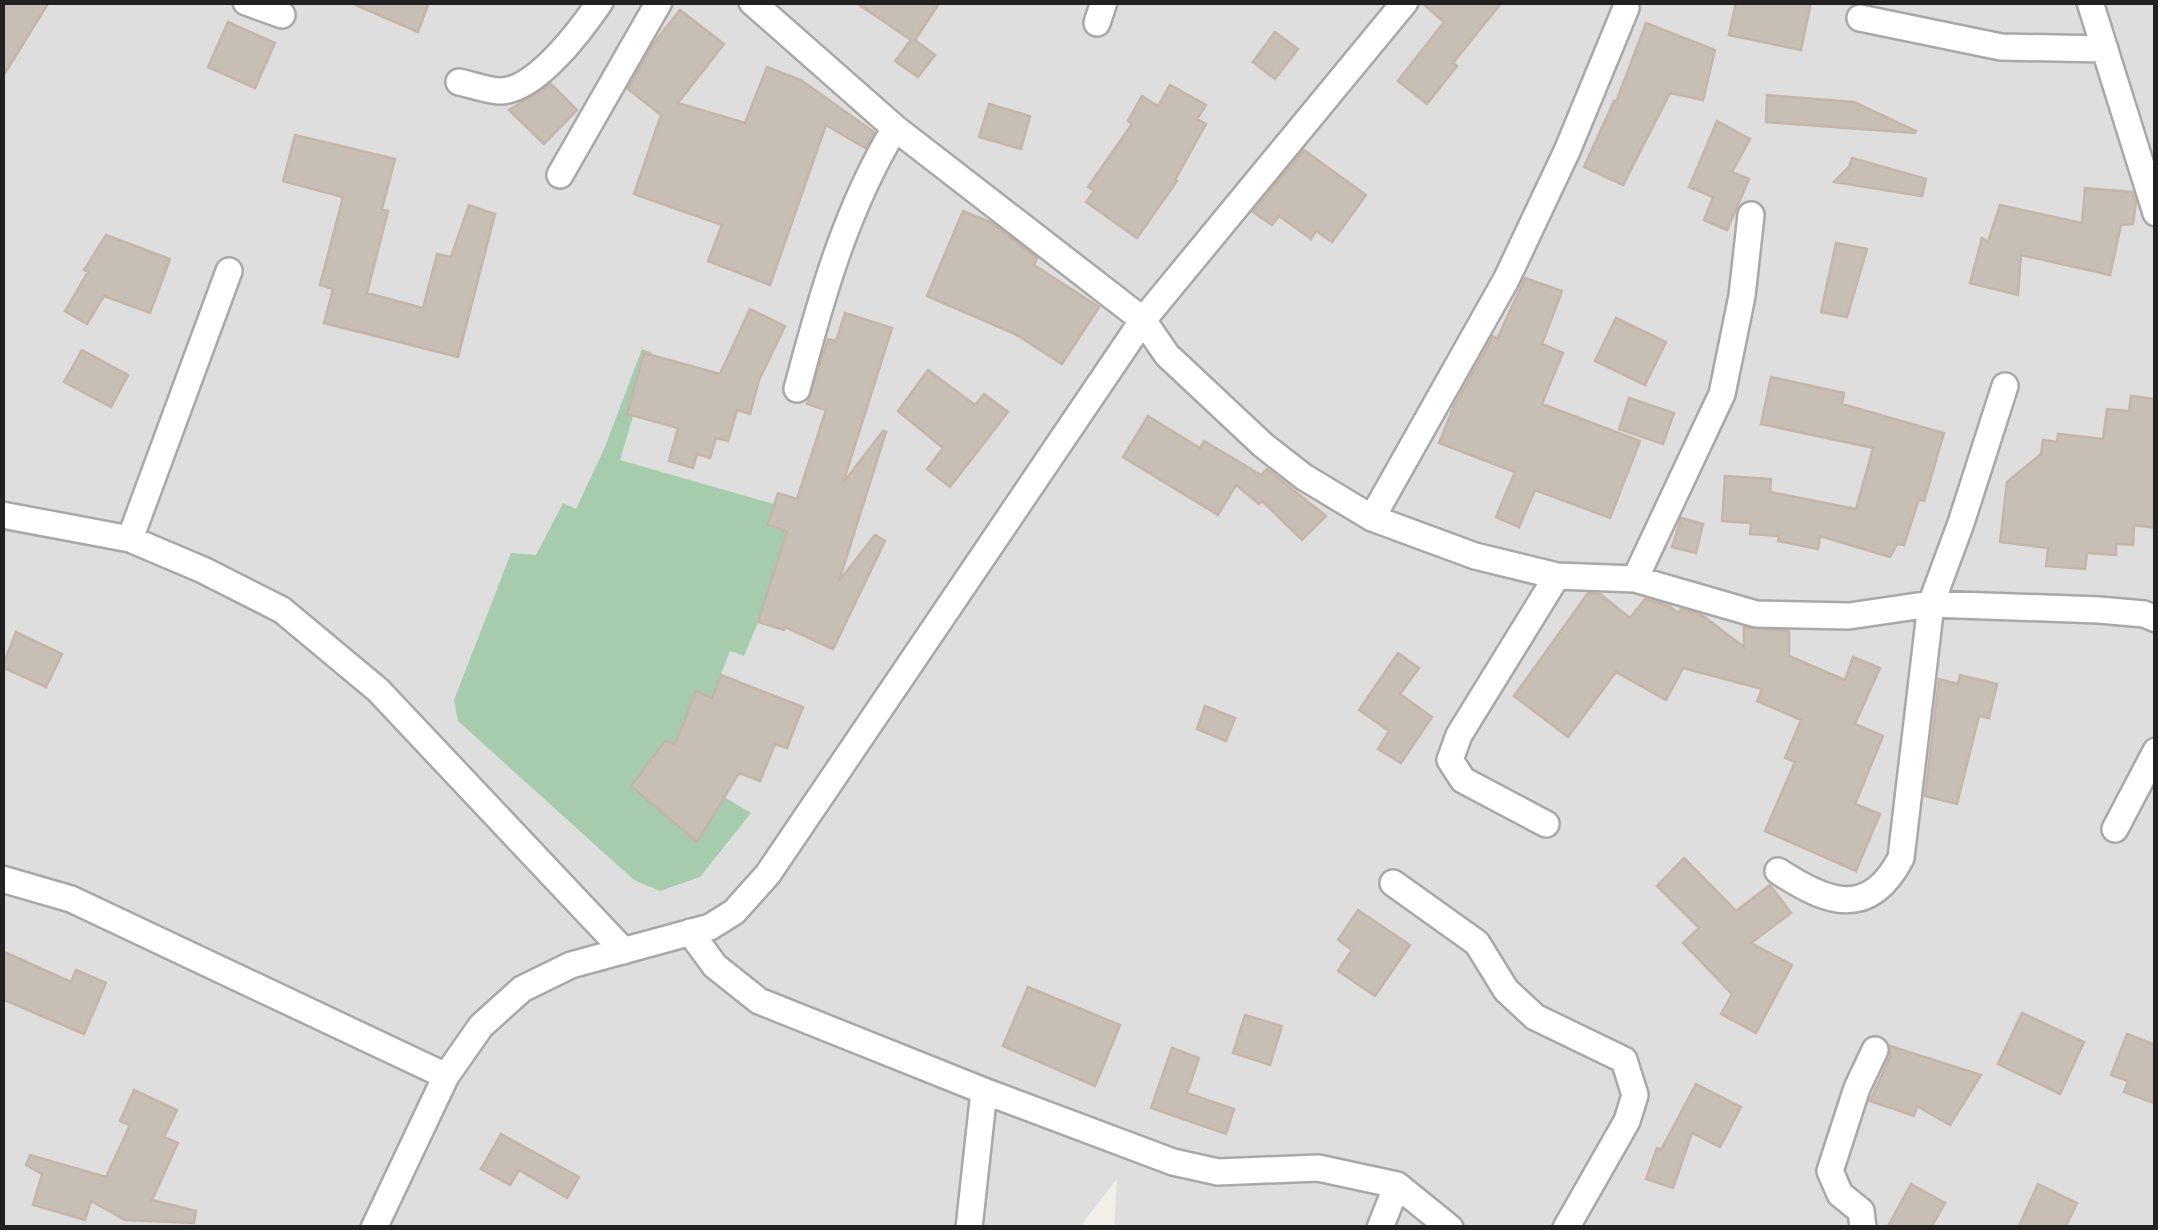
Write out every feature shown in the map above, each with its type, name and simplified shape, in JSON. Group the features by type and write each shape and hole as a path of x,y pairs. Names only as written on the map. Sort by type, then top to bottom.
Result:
{"street":[{"path":"246,2 282,16"},
{"path":"459,82 501,91 525,84 586,24 600,2"},
{"path":"560,175 659,2"},
{"path":"752,2 895,128 1143,320 1167,355 1263,445 1304,478 1372,518 1475,556 1557,576 1635,579 1756,614 1849,616 1931,604 2098,610 2144,614 2156,619"},
{"path":"374,1228 446,1076 481,1026 522,989 571,965 710,927 734,912 768,874 1143,320 1406,2"},
{"path":"2090,2 2156,213"},
{"path":"1372,518 1506,280 1573,138 1626,8"},
{"path":"1860,18 2001,47 2104,49"},
{"path":"797,389 824,290 855,203 895,128"},
{"path":"1635,579 1722,394 1742,296 1751,215"},
{"path":"130,539 229,271"},
{"path":"1778,871 1830,899 1862,900 1890,879 1902,858 1931,604 2005,386"},
{"path":"2,515 130,539 282,610 378,690 624,951"},
{"path":"1546,824 1463,780 1450,760 1459,735 1557,576"},
{"path":"2116,829 2156,751"},
{"path":"2,879 71,899 446,1076"},
{"path":"1394,883 1477,943 1506,990 1535,1017 1624,1060 1635,1095 1627,1122 1566,1228"},
{"path":"690,932 715,966 759,1001 984,1091 1173,1162 1218,1172 1318,1168 1398,1185 1450,1228"},
{"path":"1862,1228 1861,1211 1840,1194 1830,1171 1857,1088 1876,1050"},
{"path":"969,1228 984,1091"},
{"path":"1380,1228 1398,1185"}],"shaded area":[{"path":"2,3 2155,3 2155,1227 1114,1227 1117,1179 1079,1228 3,1227"}],"green space":[{"path":"642,349 652,353 620,460 774,504 768,525 787,531 744,656 730,651 712,698 696,692 675,744 724,797 751,813 700,877 660,891 634,880 458,721 454,700 511,553 536,555 563,503 576,509 605,447"}],"building":[{"path":"2,2 49,2 2,78"},
{"path":"349,2 429,2 418,32"},
{"path":"855,2 940,2 915,40 935,55 918,77 895,61 911,40"},
{"path":"1421,2 1502,2 1453,63 1457,66 1427,104 1398,81 1444,22"},
{"path":"1736,2 1811,2 1801,50 1729,35"},
{"path":"680,10 724,44 678,103 745,123 767,67 801,80 874,132 865,148 826,125 770,285 708,261 722,225 634,194 661,115 628,89 654,43"},
{"path":"228,22 275,43 255,88 208,67"},
{"path":"1646,23 1715,50 1703,100 1670,93 1623,185 1584,167 1616,102"},
{"path":"1275,32 1298,49 1275,79 1253,62"},
{"path":"551,84 577,110 544,144 509,110"},
{"path":"1170,85 1206,105 1197,119 1206,124 1177,181 1137,238 1086,202 1094,191 1088,187 1132,124 1128,121 1142,96 1158,106"},
{"path":"1767,95 1854,102 1916,131 1766,122"},
{"path":"989,104 1030,116 1021,149 979,137"},
{"path":"1717,121 1750,139 1732,172 1749,179 1727,230 1704,220 1713,197 1689,187"},
{"path":"295,135 395,159 382,209 388,211 367,293 423,308 437,254 451,257 469,205 495,214 458,357 324,323 333,289 320,285 343,197 283,181"},
{"path":"1304,150 1366,195 1332,242 1316,231 1311,239 1279,216 1272,225 1253,212"},
{"path":"1852,158 1926,179 1922,196 1834,182"},
{"path":"2085,188 2132,192 2136,202 2133,224 2121,225 2110,275 2021,255 2018,295 1970,283 1982,238 1988,242 2000,205 2082,223"},
{"path":"963,211 990,222 1037,258 1034,265 1099,307 1062,364 1015,334 927,296"},
{"path":"106,235 170,259 150,313 104,296 87,324 65,311"},
{"path":"1836,243 1867,249 1847,317 1821,312"},
{"path":"1525,278 1562,291 1542,344 1563,353 1542,404 1640,441 1610,518 1535,490 1519,527 1496,517 1515,472 1439,443 1454,406 1493,336 1497,339"},
{"path":"750,309 785,326 759,380 750,414 737,410 728,441 716,438 710,458 697,454 693,468 669,461 678,428 627,414 644,353 720,374"},
{"path":"845,313 892,328 843,483 886,432 839,581 875,535 885,541 833,649 785,627 784,630 758,622 787,531 768,525 778,493 797,499 826,410 807,404 828,339 836,341"},
{"path":"1616,318 1666,342 1645,385 1595,361"},
{"path":"82,350 128,375 111,407 64,382"},
{"path":"928,370 975,405 984,394 1008,412 950,487 927,469 943,448 898,411"},
{"path":"1771,377 1844,393 1842,404 1944,433 1924,501 1919,499 1904,545 1897,544 1890,557 1820,536 1818,549 1778,541 1779,536 1750,534 1751,523 1722,521 1725,476 1771,479 1770,492 1856,509 1873,448 1761,424"},
{"path":"2131,396 2156,399 2156,528 2134,525 2133,545 2116,544 2116,555 2087,553 2085,569 2046,566 2048,548 2000,542 2007,482 2041,454 2043,440 2057,442 2058,434 2103,439 2107,409 2129,411"},
{"path":"1629,398 1674,413 1663,444 1619,429"},
{"path":"1148,416 1200,448 1204,441 1261,475 1267,469 1326,516 1302,540 1262,501 1259,504 1236,485 1218,515 1123,457"},
{"path":"1681,518 1703,524 1696,553 1672,547"},
{"path":"1588,593 1600,594 1630,618 1645,599 1678,613 1681,609 1703,616 1744,647 1744,627 1789,631 1789,656 1845,680 1853,657 1880,668 1855,724 1883,736 1855,804 1880,814 1856,871 1765,831 1795,762 1785,758 1801,720 1757,701 1762,689 1683,668 1666,700 1616,672 1568,737 1514,696"},
{"path":"16,632 62,654 46,687 2,667"},
{"path":"1398,653 1419,668 1400,694 1432,717 1401,763 1378,749 1389,731 1359,710"},
{"path":"721,675 803,707 787,748 775,744 760,781 739,773 697,842 631,786 665,741 675,744 696,691 712,698"},
{"path":"1960,675 1997,684 1989,718 1979,716 1957,804 1925,796 1939,679 1958,684"},
{"path":"1205,706 1235,718 1226,741 1197,729"},
{"path":"1684,858 1736,911 1770,885 1791,913 1751,943 1792,965 1756,1033 1721,1014 1732,994 1683,943 1699,928 1657,886"},
{"path":"1358,910 1410,945 1375,996 1338,971 1352,950 1338,940"},
{"path":"2,951 71,982 76,970 106,983 84,1034 2,999"},
{"path":"1028,987 1120,1025 1095,1086 1003,1046"},
{"path":"2022,1013 2084,1042 2060,1094 1998,1064"},
{"path":"1245,1015 1282,1026 1270,1065 1233,1053"},
{"path":"2127,1034 2156,1045 2156,1104 2124,1092 2128,1081 2111,1075"},
{"path":"1890,1046 1981,1075 1950,1125 1917,1106 1914,1116 1870,1101 1890,1057"},
{"path":"1172,1048 1199,1058 1187,1093 1234,1109 1226,1134 1151,1108"},
{"path":"1696,1084 1741,1107 1720,1147 1692,1133 1673,1188 1646,1179 1657,1148 1661,1150"},
{"path":"134,1090 177,1110 164,1137 178,1143 152,1200 196,1211 194,1223 125,1220 91,1201 85,1220 33,1205 42,1174 26,1165 30,1155 106,1177 130,1125 120,1121"},
{"path":"501,1134 579,1177 567,1198 519,1170 510,1185 481,1169"},
{"path":"1911,1184 1945,1203 1931,1228 1887,1228"},
{"path":"2038,1184 2077,1203 2065,1228 2018,1228"}]}
